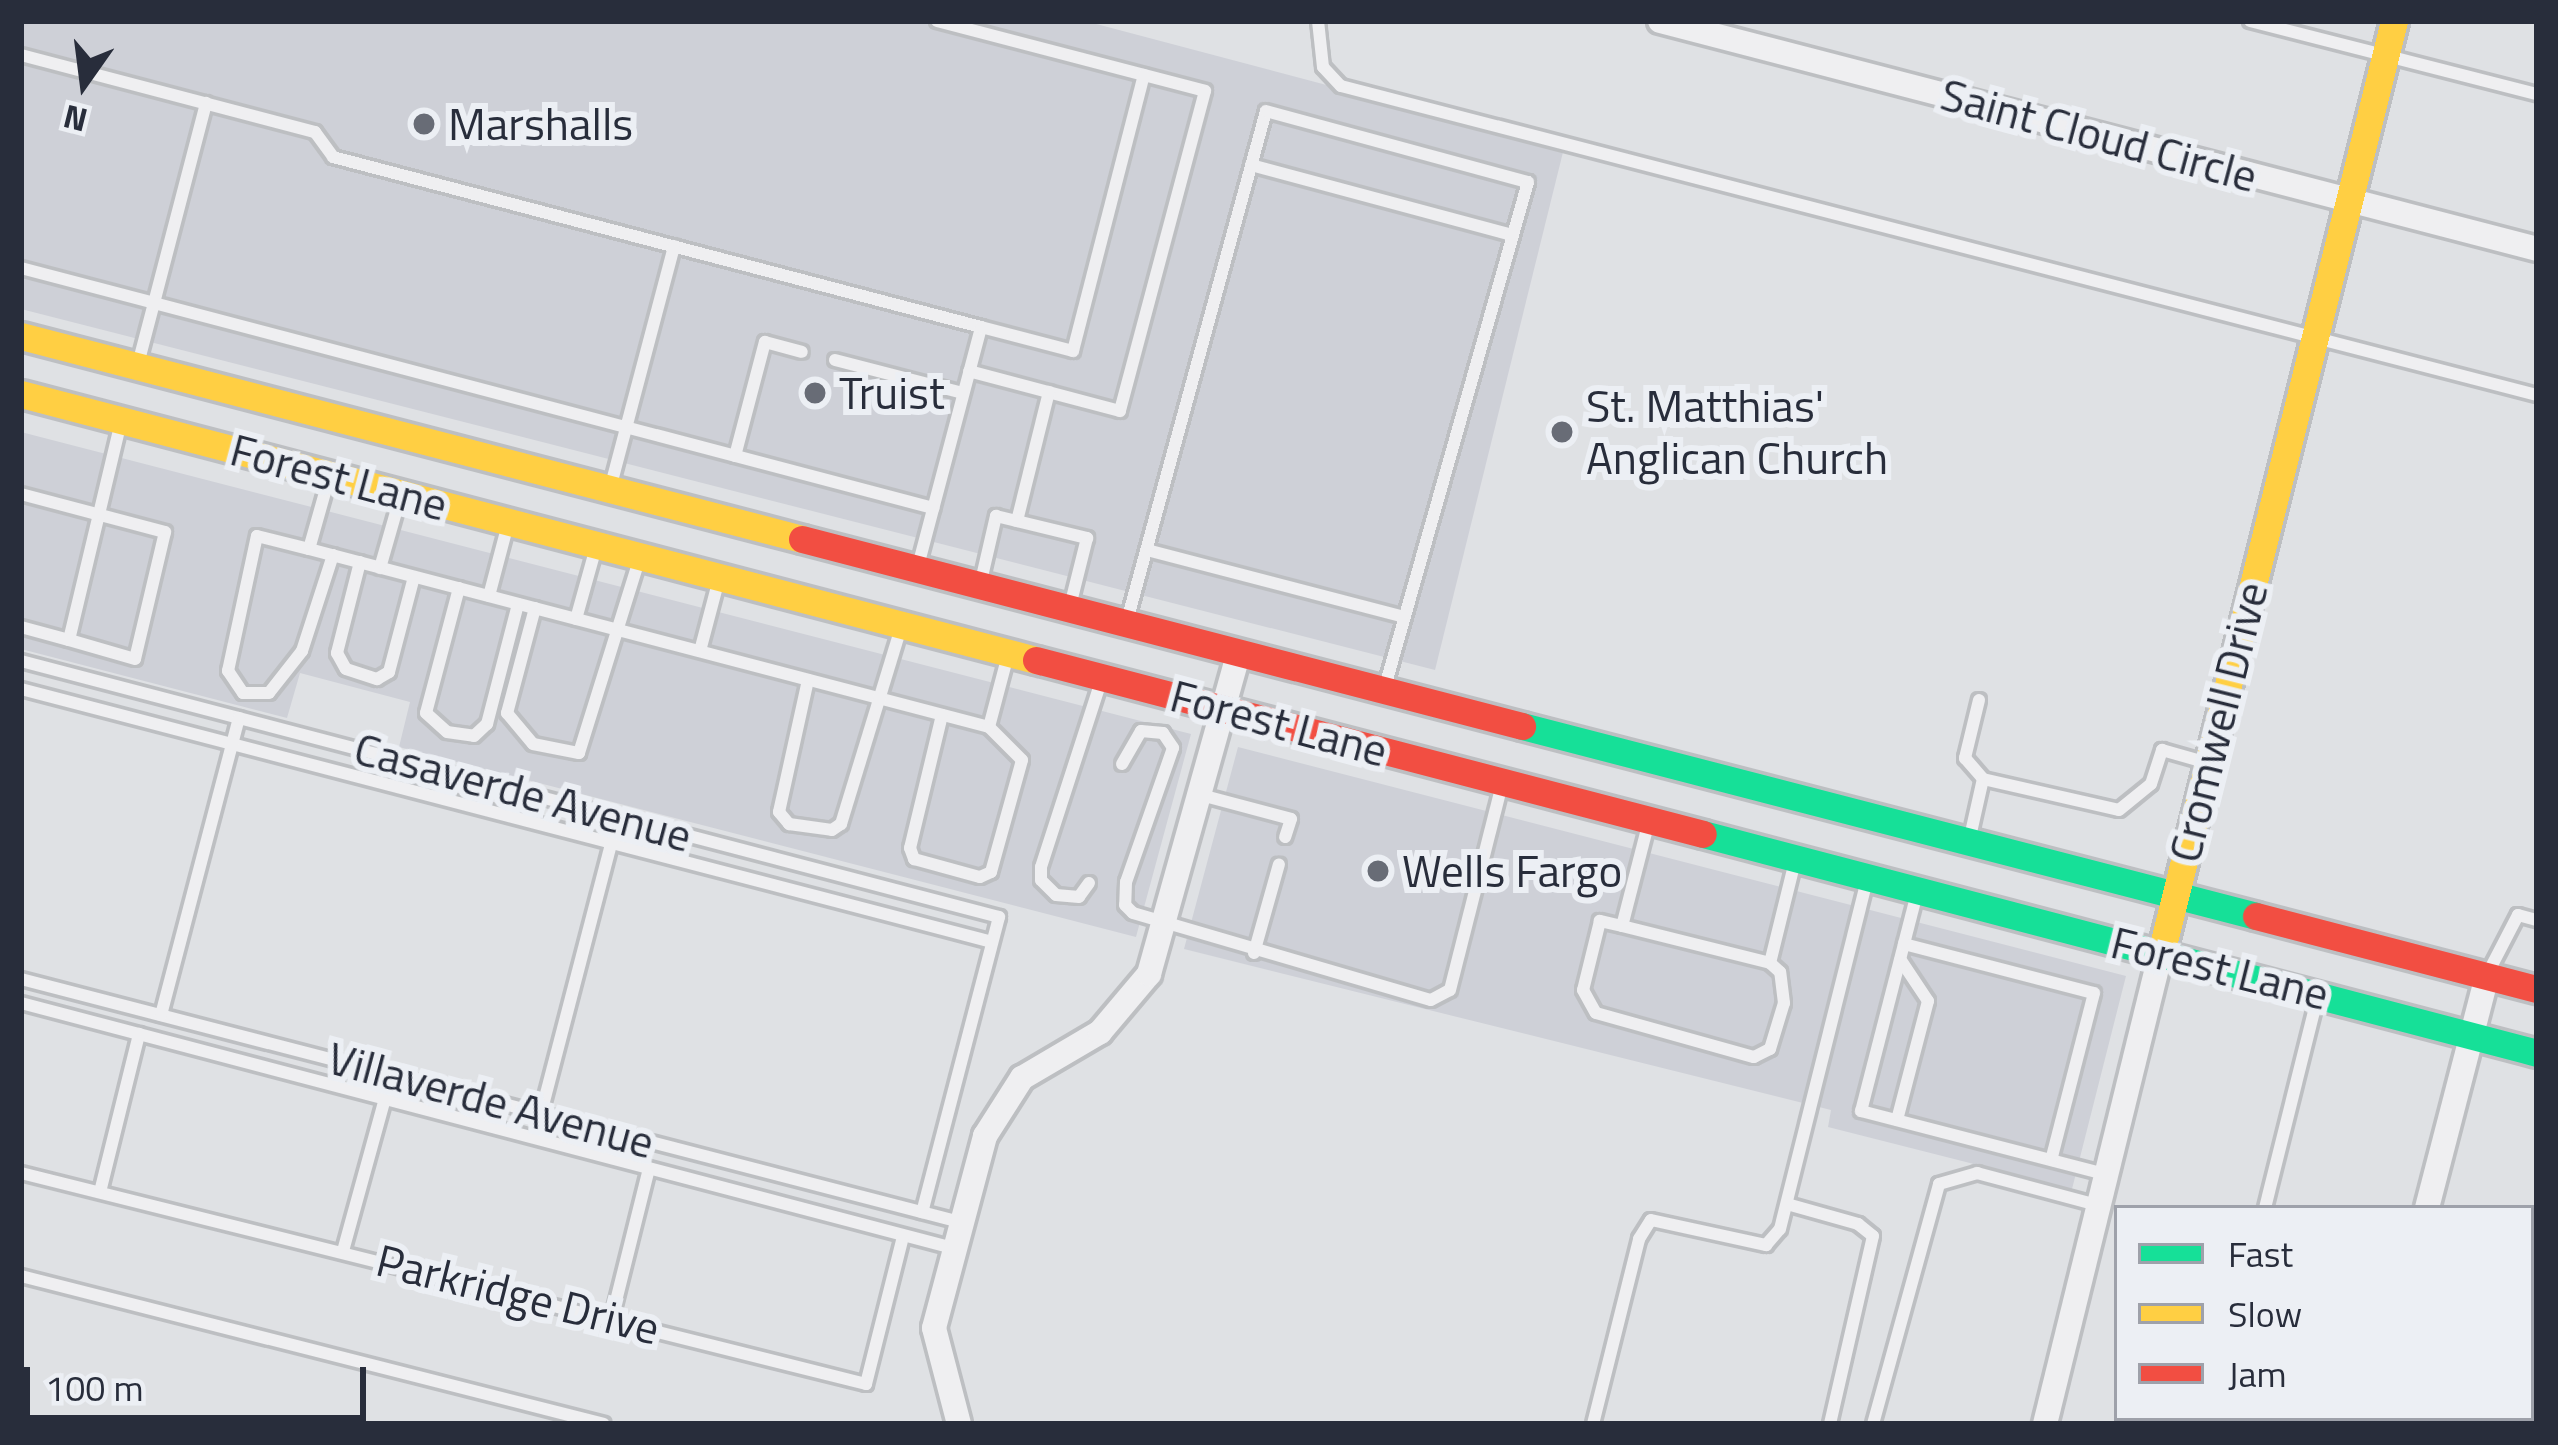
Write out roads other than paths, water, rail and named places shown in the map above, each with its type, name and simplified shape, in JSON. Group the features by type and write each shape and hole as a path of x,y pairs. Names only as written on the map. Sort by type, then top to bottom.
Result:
{"main road":[{"name":"Cromwell Drive","path":"2161,953 2394,21"},
{"name":"Forest Lane","path":"21,336 2537,989"},
{"path":"122,421 137,365"},
{"name":"Forest Lane","path":"21,394 2537,1053"},
{"path":"596,544 611,486"},
{"path":"902,625 917,567"},
{"path":"1503,781 1516,724"},
{"path":"1796,857 1811,802"}],"street":[{"name":"Saint Cloud Circle","path":"1660,21 2537,249"},
{"path":"959,1424 934,1328 953,1248 939,1217 1001,1104 1022,1078 1100,1032 1134,1000 1166,923 1239,652"},
{"name":"Cromwell Drive","path":"2045,1424 2161,953"},
{"path":"2428,1205 2487,976"}],"lane":[{"path":"937,21 1204,91 1120,411 969,371"},
{"path":"1318,21 1323,67 1341,86 2537,395"},
{"path":"2250,21 2537,94"},
{"path":"21,55 315,132 333,157 1072,351 1144,75"},
{"path":"137,365 206,103"},
{"path":"1127,622 1266,111 1528,182 1384,690"},
{"path":"1251,165 1513,235"},
{"path":"611,486 674,246"},
{"path":"21,268 933,508"},
{"path":"917,567 980,327"},
{"path":"735,456 765,342 802,352"},
{"path":"835,360 963,393"},
{"path":"1017,521 1049,392"},
{"path":"68,640 122,421"},
{"path":"309,549 329,475"},
{"path":"21,494 165,532 135,658 21,627"},
{"path":"380,568 402,494"},
{"path":"980,584 996,515 1087,538 1070,607"},
{"path":"489,596 509,522"},
{"path":"333,555 302,651 269,694 243,693 228,671 257,536 333,555 360,562 989,727 1022,760 991,872 980,877 914,859 910,848 942,715"},
{"path":"576,619 596,544"},
{"path":"1147,550 1404,617"},
{"path":"535,608 507,713 533,744 579,753 640,556"},
{"path":"360,562 337,653 346,669 377,679 389,672 414,577"},
{"path":"700,651 720,577"},
{"path":"459,588 427,713 447,732 473,736 487,724 518,604"},
{"path":"808,680 778,799 789,824 815,832 841,824 883,700 902,625"},
{"path":"989,727 1008,652"},
{"name":"Casaverde Avenue","path":"21,661 999,917 939,1217"},
{"path":"1089,884 1079,898 1056,895 1041,880 1041,867 1103,677"},
{"name":"Casaverde Avenue","path":"21,689 992,943"},
{"path":"1979,700 1965,758 1983,779 2119,810 2151,784 2162,750 2209,764"},
{"path":"161,1015 239,718"},
{"path":"1123,764 1141,731 1170,740 1173,762 1124,896 1133,913 1255,953 1436,1000 1450,990 1503,781"},
{"path":"1969,844 1983,779"},
{"path":"1201,795 1291,819 1285,837"},
{"path":"541,1113 618,818"},
{"path":"1622,926 1649,819"},
{"path":"1770,963 1796,857"},
{"path":"1255,953 1279,864"},
{"path":"1593,1424 1639,1238 1651,1220 1766,1245 1787,1204 1868,876"},
{"path":"1918,890 1861,1111 2110,1175"},
{"path":"2487,976 2518,915 2537,920"},
{"path":"1600,921 1622,926 1770,963 1780,972 1784,1003 1770,1049 1754,1057 1596,1013 1583,990 1600,921"},
{"path":"1904,944 2094,993 2050,1160"},
{"path":"1897,1120 1928,1001 1900,959"},
{"name":"Villaverde Avenue","path":"21,979 939,1217"},
{"path":"2266,1205 2319,993"},
{"path":"21,1003 953,1248"},
{"path":"100,1192 139,1034"},
{"path":"343,1251 385,1099"},
{"path":"612,1317 649,1169"},
{"name":"Parkridge Drive","path":"21,1172 866,1384 904,1237"},
{"path":"1873,1424 1940,1184 1977,1173 2102,1207"},
{"path":"1787,1204 1858,1224 1873,1236 1830,1424"},
{"path":"21,1276 604,1424"}],"place":[{"name":"Marshalls","path":"424,124"},
{"name":"Truist","path":"815,393"},
{"name":"St. Matthias' Anglican Church","path":"1562,432"},
{"name":"Wells Fargo","path":"1378,871"}]}
